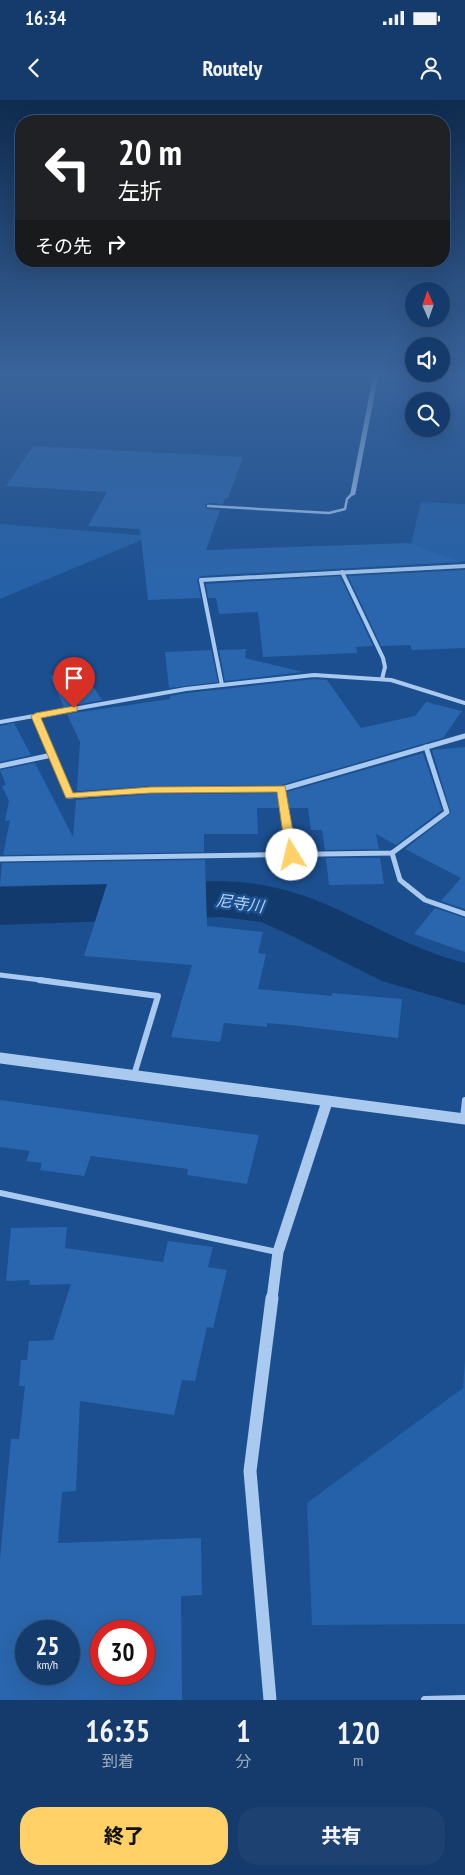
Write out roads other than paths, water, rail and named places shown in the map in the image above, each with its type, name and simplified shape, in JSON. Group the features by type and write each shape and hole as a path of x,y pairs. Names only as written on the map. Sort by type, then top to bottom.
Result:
{"street":[{"path":"353,493 362,449"},
{"path":"222,685 201,580 465,566"},
{"path":"342,572 383,658 385,667 382,679"},
{"path":"0,722 112,701 222,685 314,675 382,679 465,703"},
{"path":"36,716 69,796 151,790 282,789 465,736"},
{"path":"0,859 392,853 448,812 426,747"},
{"path":"0,766 52,755"},
{"path":"282,789 292,855"},
{"path":"392,853 400,880 425,900 465,914"},
{"path":"0,975 158,996 134,1076"},
{"path":"0,1058 464,1119 465,1100"},
{"path":"270,1700 250,1472 278,1252 327,1102"},
{"path":"0,1193 278,1252"},
{"path":"425,1700 465,1698"}],"lane":[{"path":"208,506 329,513 345,509 347,499 353,493"}],"waterway":[{"name":"尼寺川","path":"0,906 222,899 253,902 297,915 404,967 465,984"}]}
